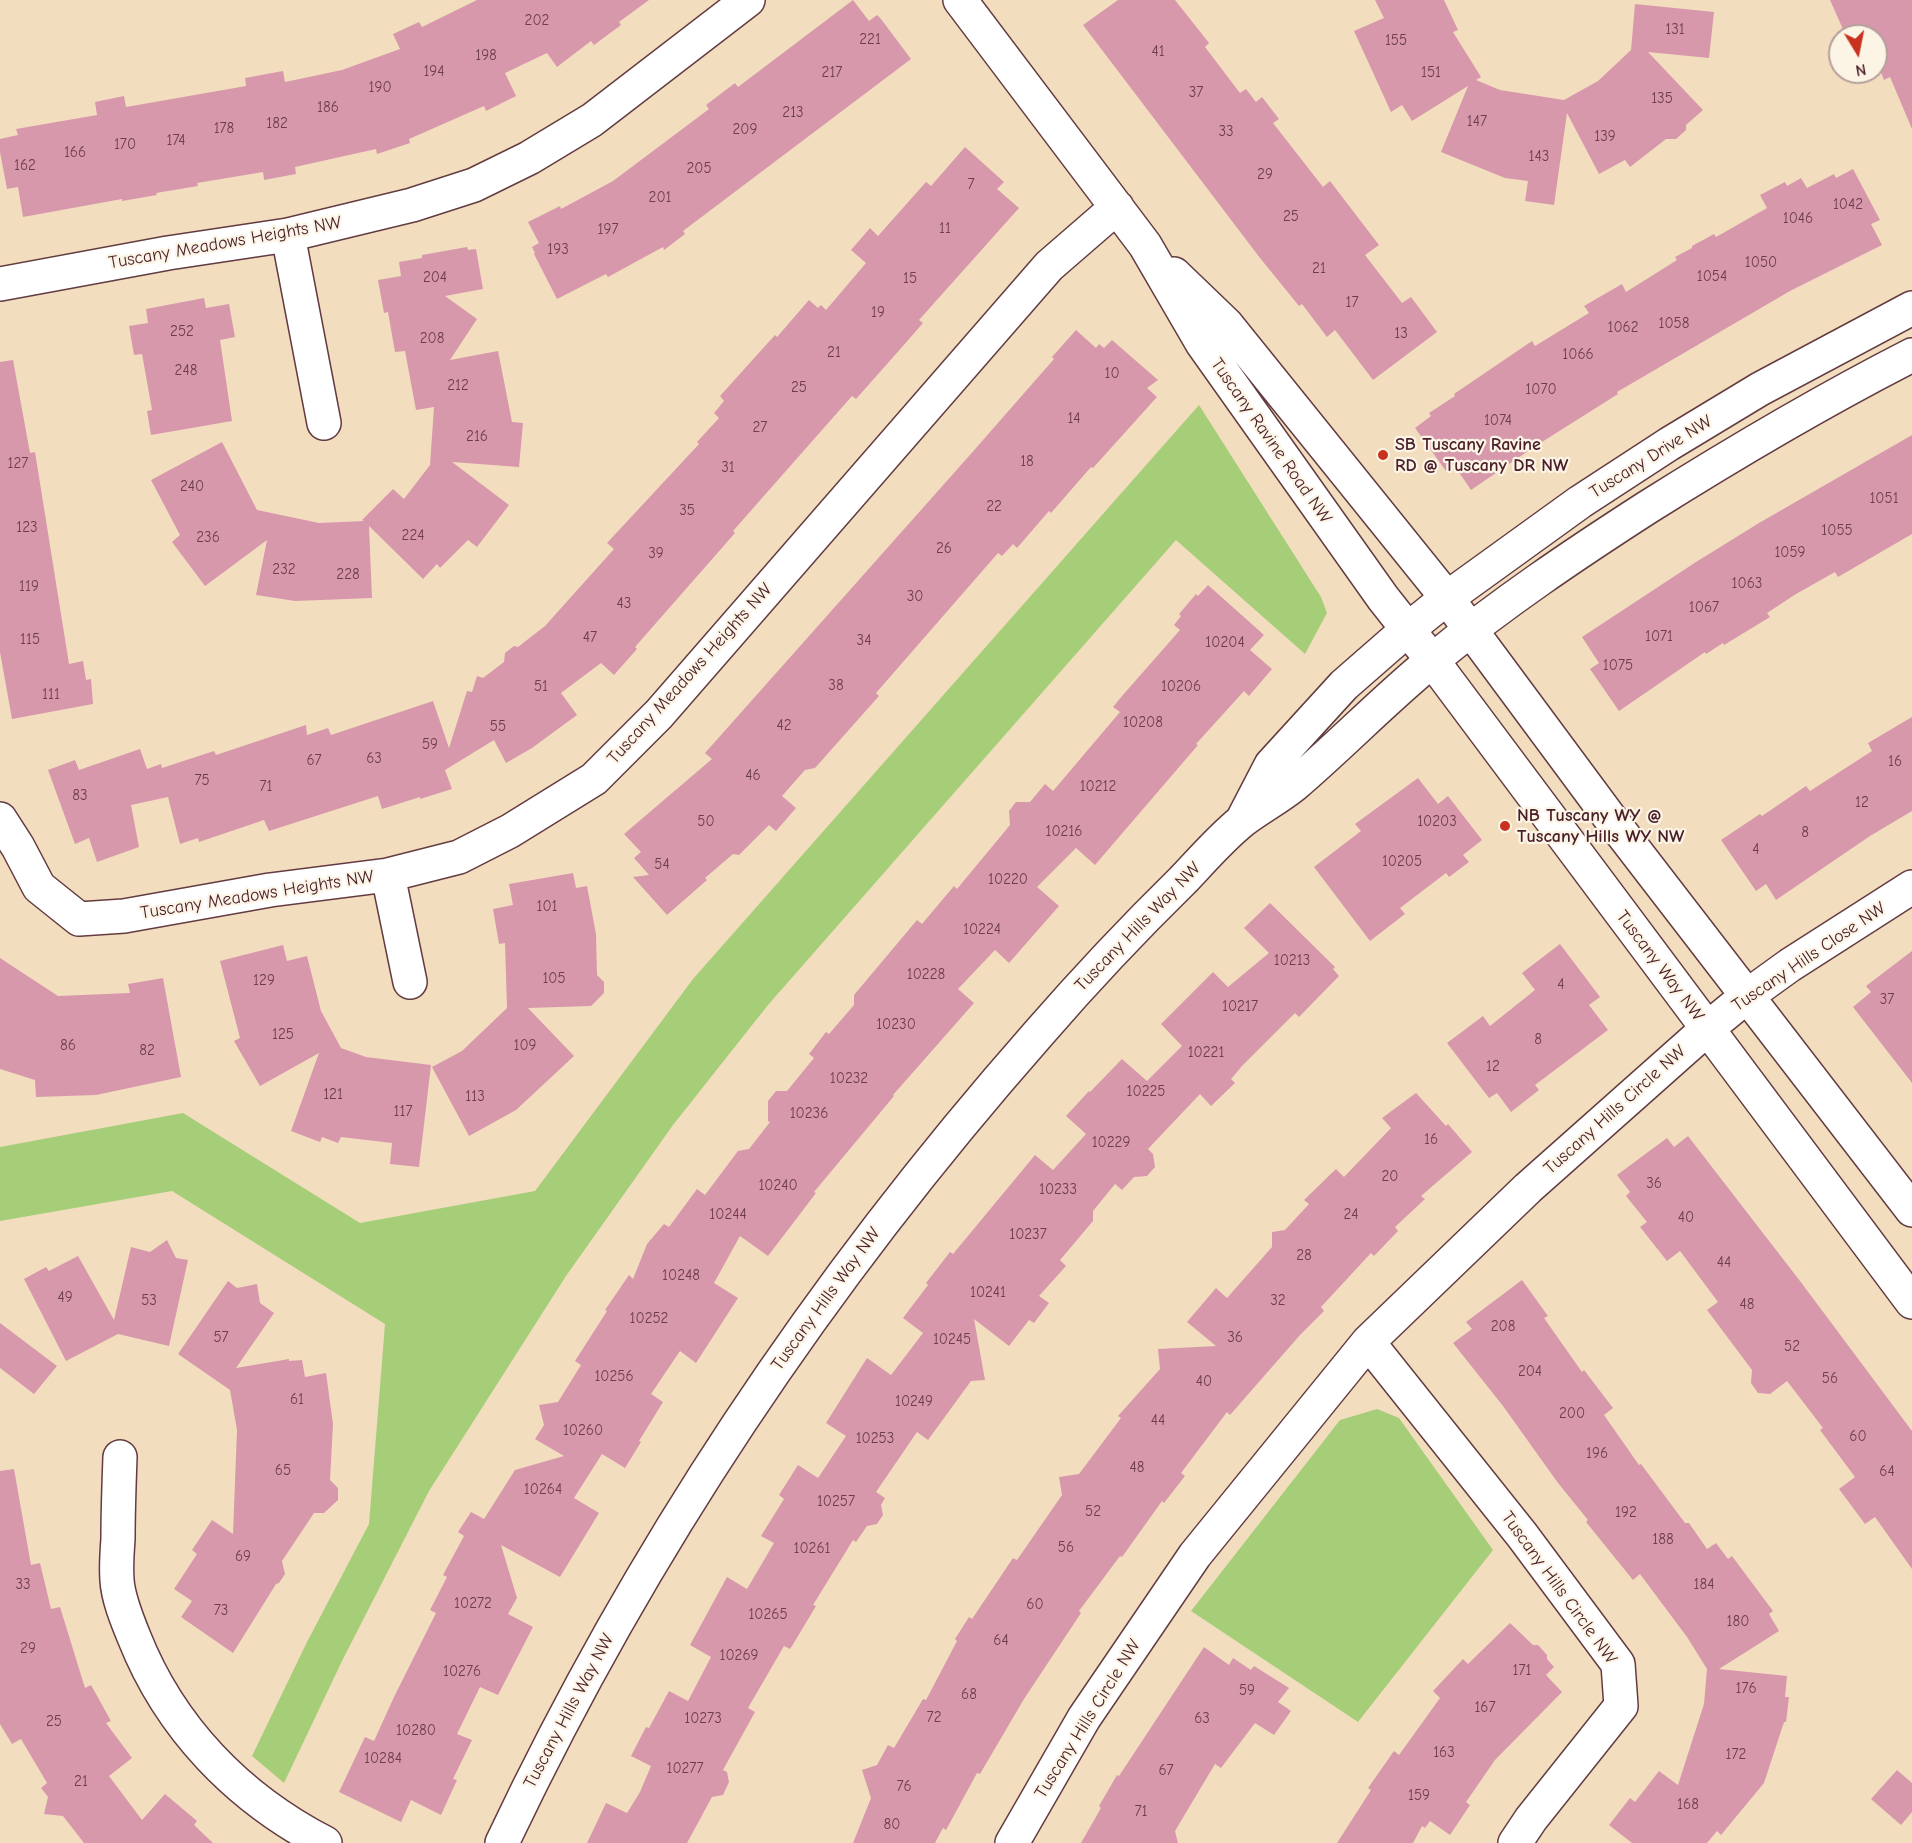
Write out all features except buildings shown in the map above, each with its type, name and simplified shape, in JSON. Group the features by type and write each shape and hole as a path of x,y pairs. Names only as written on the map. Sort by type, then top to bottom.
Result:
{"street":[{"name":"Tuscany Meadows Heights NW","path":"0,284 288,235 412,205 474,184 529,158 592,120 748,0"},
{"name":"Tuscany Ravine Road NW","path":"960,0 1145,245 1202,343 1407,630"},
{"name":"Tuscany Meadows Heights NW","path":"0,819 39,887 79,919 124,916 270,890 388,875 459,857 510,831 594,778 659,714 1049,266 1117,207"},
{"path":"288,235 324,423"},
{"name":"Tuscany Ravine Road NW","path":"1145,245 1227,325 1447,598"},
{"name":"Tuscany Drive NW","path":"1407,630 1447,598 1580,502 1669,444 1770,384 1912,308"},
{"path":"1432,660 1596,541 1689,481 1784,425 1912,356"},
{"path":"1447,598 1747,996 1912,1210"},
{"name":"Tuscany Way NW","path":"1407,630 1432,660 1912,1302"},
{"name":"Tuscany Hills Way NW","path":"1242,821 1271,765 1344,685 1407,630"},
{"name":"Tuscany Hills Way NW","path":"502,1843 571,1705 633,1594 699,1485 755,1398 828,1294 903,1194 1006,1070 1144,918 1242,821 1290,788 1366,717 1432,660"},
{"path":"388,875 410,982"},
{"name":"Tuscany Hills Close NW","path":"1707,1029 1747,996 1790,966 1912,887"},
{"name":"Tuscany Hills Circle NW","path":"1012,1843 1084,1718 1195,1555 1368,1342 1528,1188 1707,1029"},
{"name":"Tuscany Hills Circle NW","path":"1368,1342 1522,1535 1618,1664 1621,1706 1531,1819 1515,1843"},
{"path":"120,1457 117,1582 128,1621 143,1659 162,1695 185,1729 241,1789 273,1813 325,1843"}],"green space":[{"path":"1199,405 1321,597 1327,613 1305,654 1176,540 768,1005 673,1125 566,1276 429,1491 343,1659 284,1783 252,1756 307,1642 369,1524 385,1324 172,1191 0,1221 0,1147 183,1113 360,1223 535,1191 693,979"},
{"path":"1377,1409 1399,1418 1493,1550 1358,1722 1191,1611 1340,1420"}],"place":[{"name":"SB Tuscany Ravine RD @ Tuscany DR NW","path":"1383,455"},
{"name":"NB Tuscany WY @ Tuscany Hills WY NW","path":"1505,826"}]}
